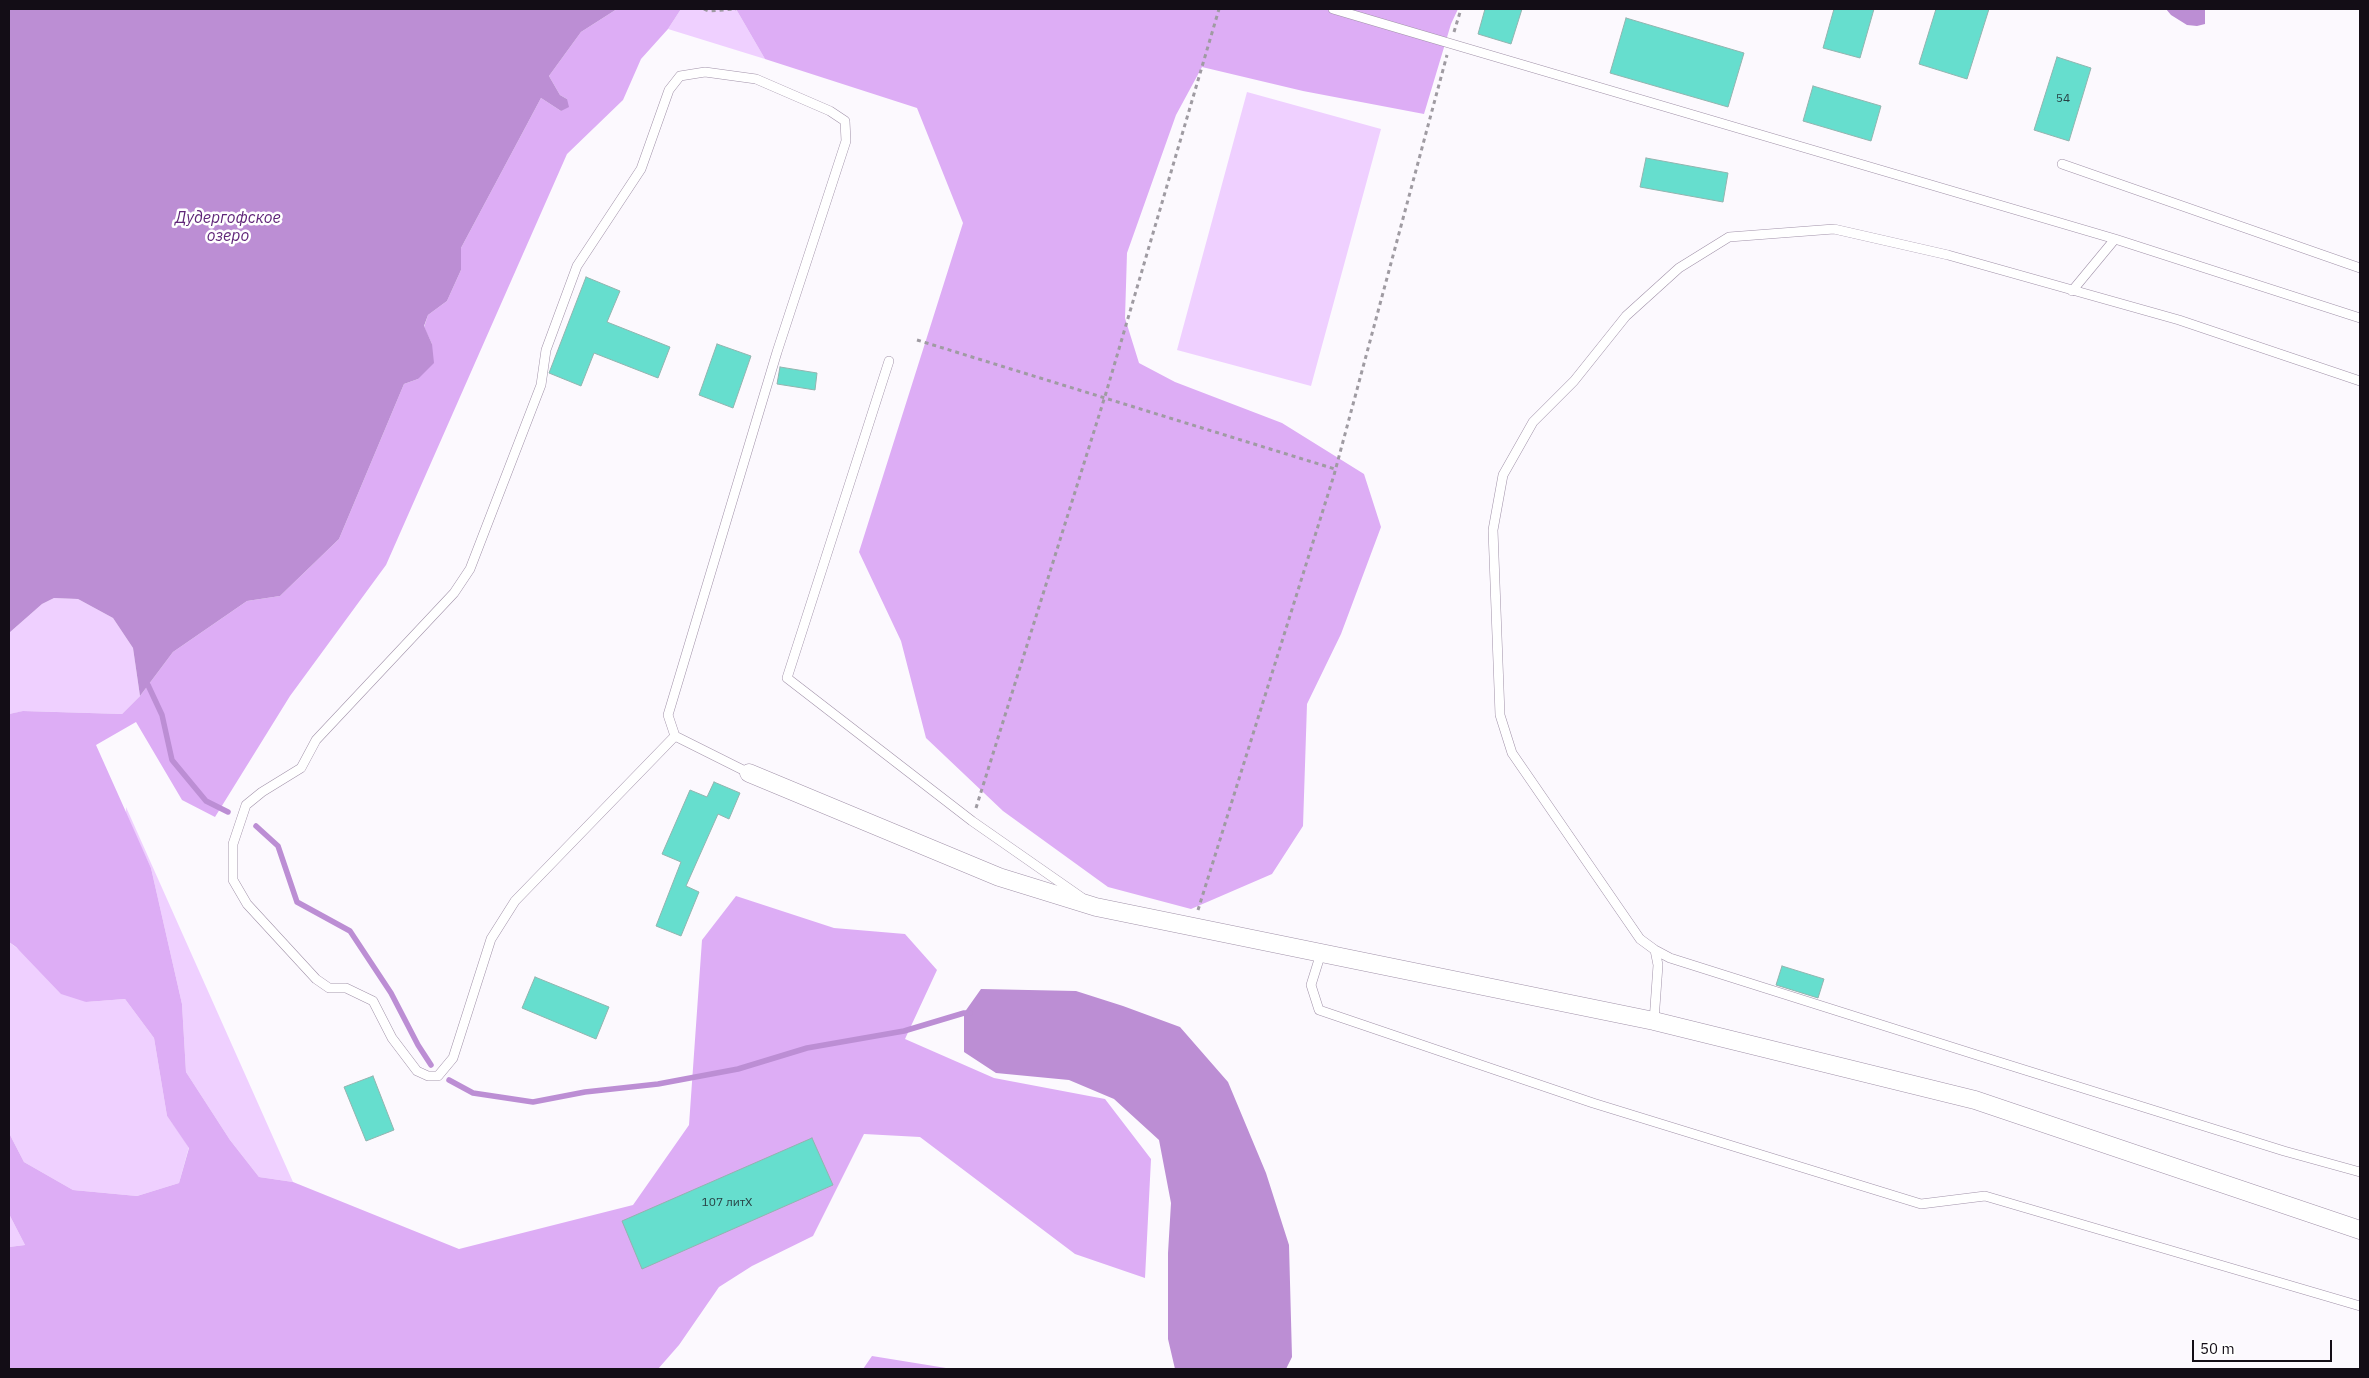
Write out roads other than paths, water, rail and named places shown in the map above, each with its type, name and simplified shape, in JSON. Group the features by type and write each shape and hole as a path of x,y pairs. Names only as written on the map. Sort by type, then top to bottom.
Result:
{"street":[{"path":"749,773 999,877 1096,907 1654,1021 1975,1100 2360,1230"}],"lane":[{"path":"1333,9 2115,239 2360,318"},
{"path":"675,736 514,901 491,939 453,1058 438,1076 428,1076 417,1071 392,1038 373,1001 346,988 329,988 316,979 247,904 233,880 233,844 246,805 262,792 301,768 316,740 454,593 470,569 541,384 546,350 577,266 641,169 669,90 680,76 705,72 756,79 830,111 845,121 846,141 777,352 668,715 675,736 749,773"},
{"path":"2062,164 2360,268"},
{"path":"2360,381 2179,320 1948,255 1834,229 1729,237 1679,268 1626,316 1574,381 1533,422 1503,475 1493,530 1500,715 1512,753 1640,939 1670,958 2284,1151 2360,1172"},
{"path":"2072,290 2115,239"},
{"path":"889,361 787,678 972,821 1096,907"},
{"path":"1654,1021 1658,965 1656,950"},
{"path":"1321,953 1311,984 1319,1010 1593,1103 1921,1204 1985,1196 2360,1306"}],"water":[{"name":"Дудергофское озеро","path":"9,9 617,9 581,32 549,76 560,95 567,99 569,107 561,111 541,98 461,248 461,270 447,301 428,315 424,326 432,344 434,363 418,379 404,384 339,539 280,596 247,601 173,652 140,696 133,648 113,618 78,599 54,598 42,604 9,633"},
{"path":"2166,9 2205,9 2205,24 2197,26 2187,25 2171,15"},
{"path":"981,989 1076,991 1180,1027 1228,1082 1266,1173 1289,1245 1292,1357 1286,1369 1175,1369 1168,1339 1168,1253 1171,1203 1159,1140 1114,1099 1069,1080 996,1073 964,1052 964,1013"}],"waterway":[{"path":"148,685 162,715 172,760 206,801 228,812"},
{"path":"256,826 278,846 297,902 350,931 391,993 418,1045 431,1065"},
{"path":"449,1080 473,1093 533,1102 585,1092 658,1084 738,1069 807,1048 904,1031 964,1013 970,1013"}]}
